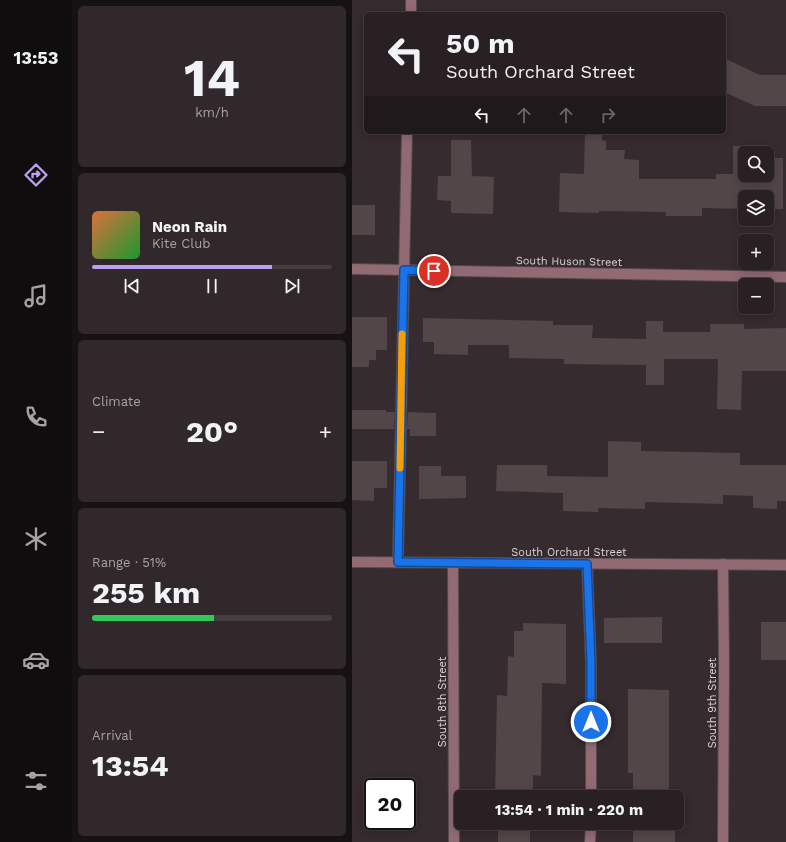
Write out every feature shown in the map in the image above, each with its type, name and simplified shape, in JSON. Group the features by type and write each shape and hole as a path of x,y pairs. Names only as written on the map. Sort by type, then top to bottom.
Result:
{"street":[{"path":"411,0 411,12"},
{"path":"398,562 408,134"},
{"name":"South Huson Street","path":"352,269 786,277"},
{"name":"South Orchard Street","path":"352,562 786,565"},
{"name":"South 8th Street","path":"453,563 454,842"},
{"path":"587,564 591,662 591,790"},
{"name":"South 9th Street","path":"723,564 723,842"},
{"path":"590,830 590,842"}],"building":[{"path":"726,59 760,75 786,75 786,106 755,106 726,93"},
{"path":"585,134 602,134 602,140 606,141 606,150 625,150 624,159 639,160 639,179 716,179 716,174 733,174 733,146 738,146 738,182 774,182 774,158 783,158 783,209 774,209 774,190 738,190 738,209 702,208 702,216 666,216 666,212 559,212 560,173 584,174"},
{"path":"451,140 471,140 472,176 494,177 493,214 451,213 451,201 437,200 438,176 451,176"},
{"path":"352,205 375,205 375,235 352,235"},
{"path":"352,317 387,317 387,350 376,350 376,360 369,360 369,367 352,367"},
{"path":"423,318 553,321 553,325 593,325 592,338 646,339 646,321 663,321 663,332 710,332 710,324 744,324 744,329 786,328 786,371 742,371 741,410 717,409 718,359 664,359 664,385 646,385 646,365 564,364 564,359 509,358 509,345 468,345 468,355 434,354 434,342 423,342"},
{"path":"352,410 386,410 386,412 395,412 394,429 352,429"},
{"path":"408,412 436,413 436,436 410,436 410,429 407,429"},
{"path":"608,441 641,442 641,451 740,453 740,465 786,465 786,501 777,501 777,509 753,508 753,496 723,495 723,504 645,502 645,509 598,508 598,512 563,511 563,493 496,491 497,465 547,465 547,476 608,477"},
{"path":"352,461 387,461 387,488 374,488 374,501 352,500"},
{"path":"419,466 441,466 441,476 466,476 466,498 419,499"},
{"path":"662,617 662,643 604,643 604,618"},
{"path":"761,622 786,622 786,660 761,660"},
{"path":"523,623 566,624 566,684 542,683 541,776 533,775 533,790 495,790 497,695 507,696 508,656 514,657 514,631 523,631"},
{"path":"628,689 669,690 669,790 633,790 633,773 628,773"},
{"path":"498,830 530,830 530,842 498,842"},
{"path":"633,830 675,830 675,842 633,842"}],"slow traffic":[{"path":"400,468 402,334"}],"route":[{"path":"434,271 404,270 398,562 587,564 591,662 591,722"}]}
